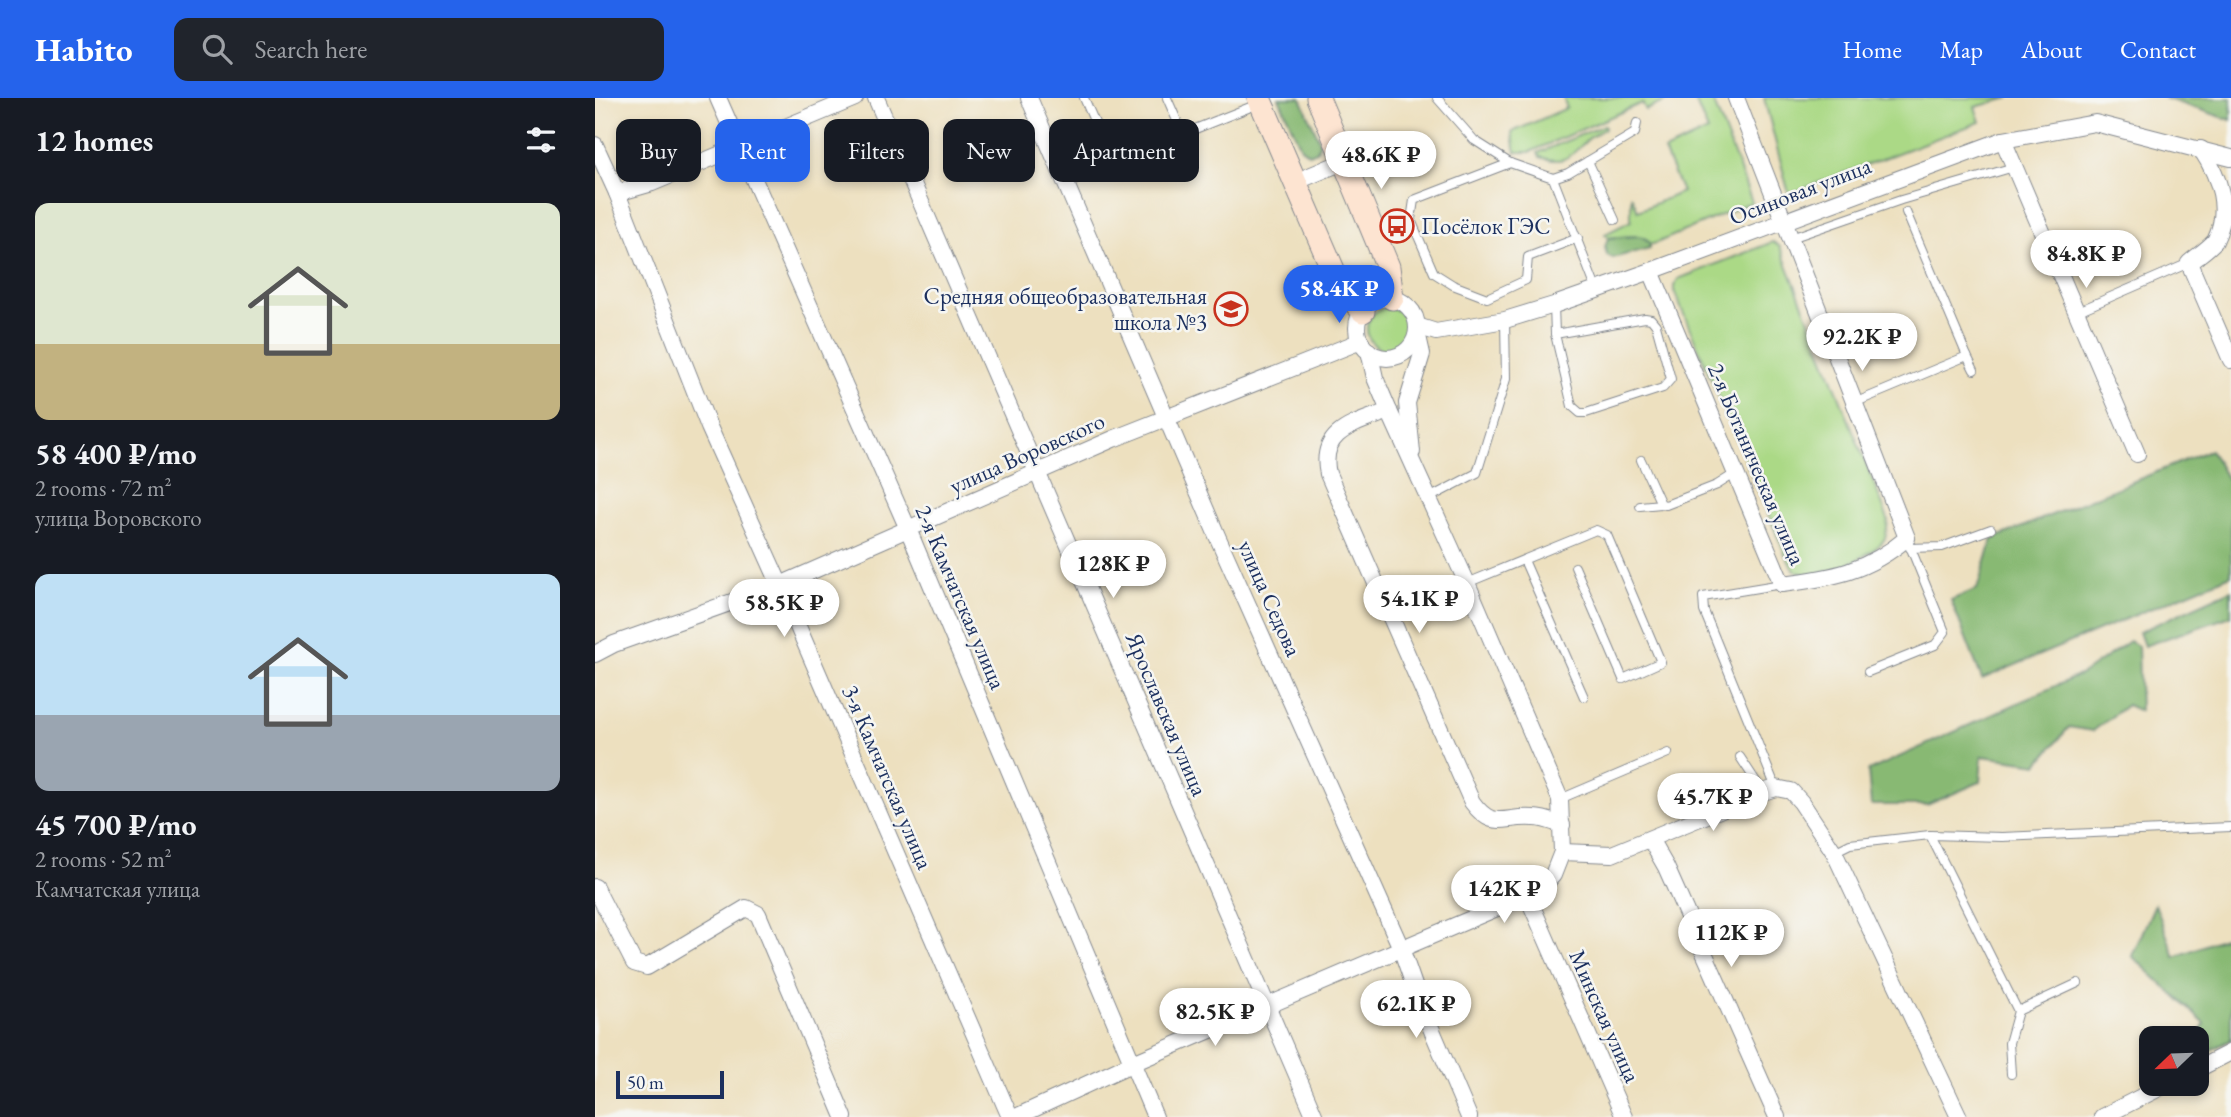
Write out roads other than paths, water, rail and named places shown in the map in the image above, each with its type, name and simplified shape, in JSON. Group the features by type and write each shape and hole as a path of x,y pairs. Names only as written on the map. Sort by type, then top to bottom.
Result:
{"street":[{"name":"2-я Камчатская улица","path":"718,98 726,119"},
{"path":"806,119 855,98"},
{"name":"Ярославская улица","path":"876,98 1315,1117"},
{"name":"улица Седова","path":"1029,98 1401,948 1419,1000 1469,1117"},
{"path":"1318,98 1388,267 1392,298"},
{"path":"1736,98 1909,543"},
{"path":"1260,100 1340,286 1363,311"},
{"name":"Осиновая улица","path":"1417,329 1436,332 1505,320 1554,305 2003,140 2095,123 2231,159"},
{"path":"2003,140 2137,454"},
{"name":"3-я Камчатская улица","path":"595,145 617,193 709,427 1010,1117"},
{"path":"2201,149 2226,194 2226,222 2214,242 2189,263 2231,360"},
{"path":"617,193 652,183 715,157"},
{"path":"1295,182 1345,161"},
{"name":"2-я Камчатская улица","path":"753,182 908,529 1155,1117"},
{"name":"2-я Ботаническая улица","path":"1651,271 1782,584 1846,574 1909,543"},
{"path":"1016,1117 1133,1063 1539,890 1553,875 1562,852 1560,799 1375,378 1357,326 1363,311 1378,299 1392,298 1409,308 1417,329 1422,354 1407,403 1414,465"},
{"path":"1365,346 1383,357 1399,355 1411,345 1417,329"},
{"name":"улица Воровского","path":"595,654 614,643 780,585 1167,418 1365,346"},
{"path":"1389,411 1343,429 1335,436 1326,450 1328,474 1472,802 1482,815 1491,820 1535,818 1562,825"},
{"path":"1562,852 1612,854 1770,790 1791,791 1834,852 1959,1117"},
{"path":"1650,839 1666,867 1777,1117"},
{"path":"595,887 635,963 647,967 746,908 758,914 844,1117"},
{"name":"Минская улица","path":"1527,895 1624,1117"},
{"path":"2209,1063 2231,1052"},
{"path":"2102,1117 2143,1096"}],"lane":[{"path":"1084,98 1093,119"},
{"path":"1167,98 1182,132 1185,133 1260,100"},
{"path":"1437,98 1474,140 1510,163 1553,178 1635,133 1637,124"},
{"path":"1588,161 1615,220"},
{"path":"1510,163 1414,200 1412,220 1434,273 1453,285 1487,298 1526,280 1528,257 1578,238"},
{"path":"1789,239 2014,167"},
{"path":"1553,178 1597,291"},
{"path":"1067,184 1072,182"},
{"path":"1906,212 1974,370"},
{"path":"2075,312 2189,263"},
{"path":"1554,305 1555,334 1571,406 1580,412 1663,388 1671,379 1656,325 1651,319 1555,334"},
{"path":"1429,498 1477,473 1506,379 1505,320"},
{"path":"1854,403 1967,356"},
{"path":"1641,460 1661,504"},
{"path":"1640,506 1666,505 1717,485 1736,473"},
{"path":"1868,672 1934,645 1945,632 1909,543 1942,547 1991,529"},
{"path":"1467,583 1596,530 1607,535 1661,662 1623,679 1574,567"},
{"path":"1524,559 1584,697"},
{"path":"1770,790 1704,611 1703,597 1782,584"},
{"path":"1560,799 1668,753"},
{"path":"1740,757 1770,790"},
{"path":"1834,852 1850,844 1930,835 2002,837 2231,827"},
{"path":"1930,835 2018,1011 2008,1043 2011,1074"},
{"path":"2018,1011 2078,984"}],"place":[{"name":"Посёлок ГЭС","path":"1397,226"},
{"name":"Средняя общеобразовательная школа №3","path":"1231,309"}]}
